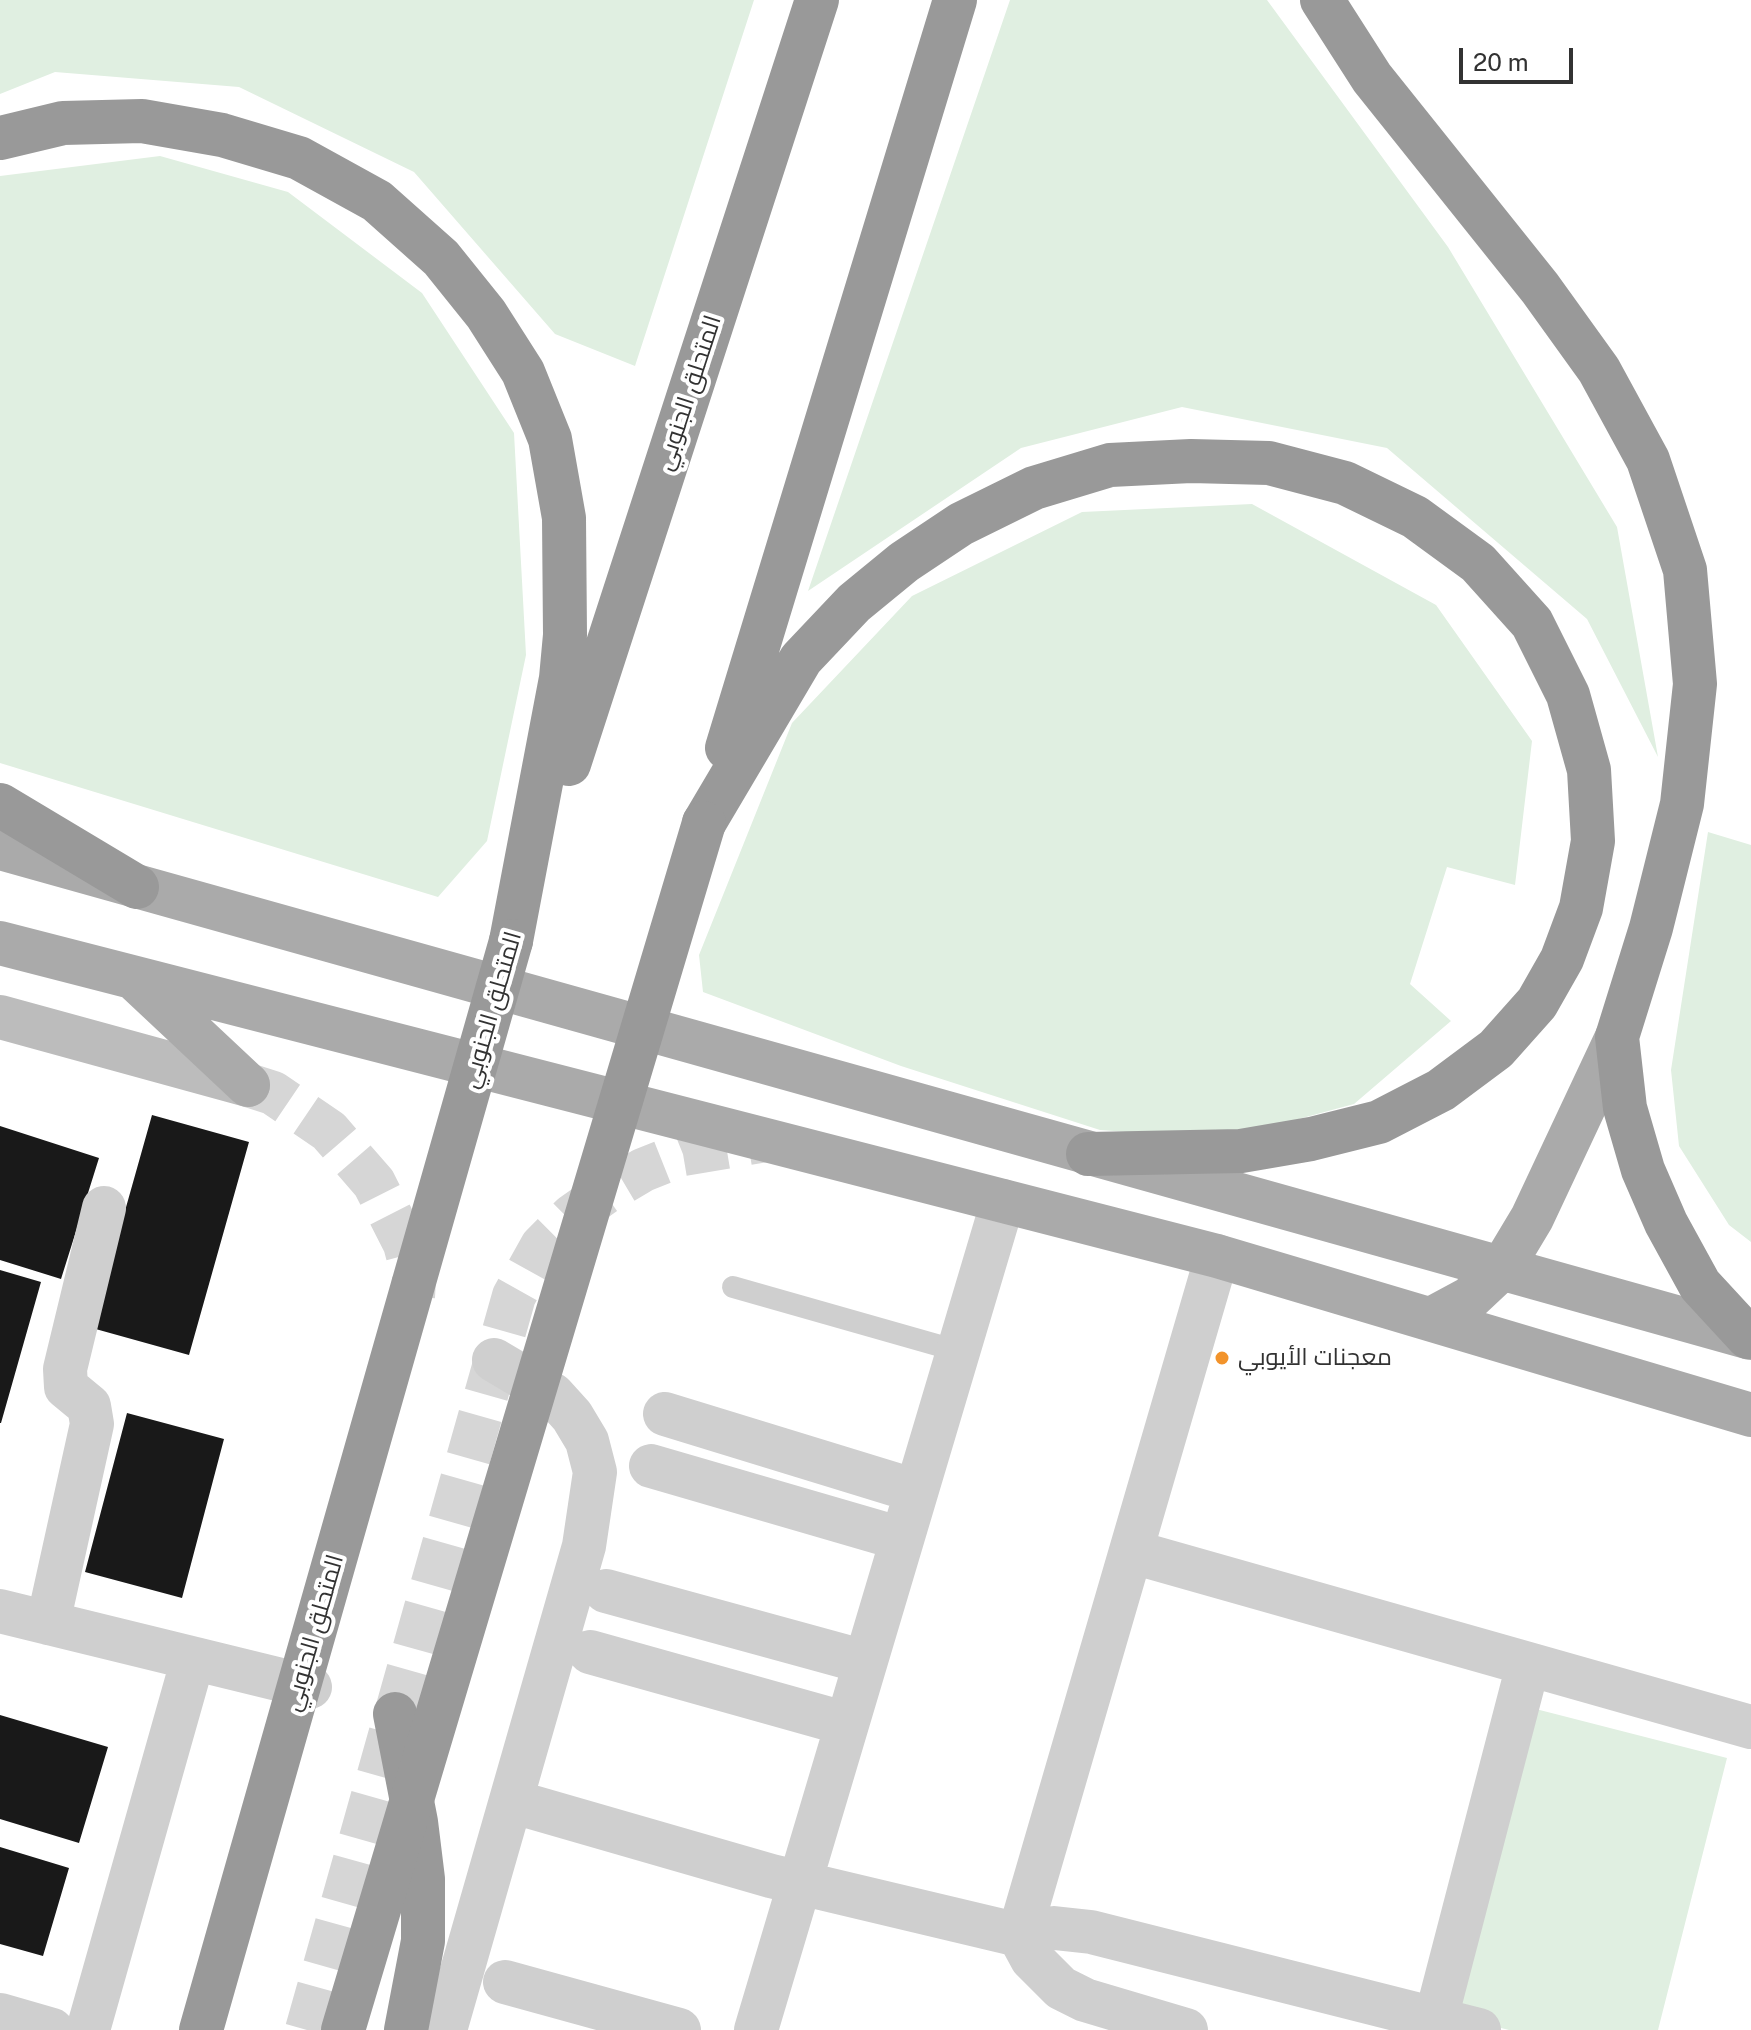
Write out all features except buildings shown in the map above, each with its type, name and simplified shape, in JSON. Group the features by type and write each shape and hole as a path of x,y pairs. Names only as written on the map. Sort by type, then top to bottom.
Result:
{"highway":[{"name":"المتحلق الجنوبي","path":"201,2030 511,941 817,0"},
{"path":"343,2030 704,823 955,0"},
{"path":"1322,0 1372,78 1540,288 1599,370 1648,460 1685,570 1695,684 1682,804 1651,928 1617,1037 1625,1108 1643,1170 1666,1223 1700,1285 1750,1338"},
{"path":"0,138 63,123 142,121 222,135 299,158 377,201 441,258 486,314 516,360 550,439 564,518 565,635 561,678 511,941"},
{"path":"704,823 801,659 854,603 904,562 961,524 1034,488 1110,465 1191,461 1269,463 1345,483 1415,517 1478,563 1532,623 1568,695 1589,770 1593,841 1581,908 1562,959 1537,1003 1496,1049 1441,1090 1379,1122 1311,1139 1241,1151 1088,1154"},
{"path":"0,805 137,887"},
{"path":"395,1714 416,1822 423,1879 423,1941 406,2030"}],"main road":[{"path":"0,848 756,1057 1088,1154 1750,1338"},
{"path":"0,943 1217,1256 1751,1415"},
{"path":"131,975 248,1085"},
{"path":"1431,1319 1470,1298 1502,1268 1532,1218 1617,1037"}],"street":[{"path":"0,1017 248,1085"},
{"path":"756,2030 803,1882 865,1662 1003,1201"},
{"path":"48,1623 92,1424 89,1406 66,1387 65,1369 104,1208"},
{"path":"1186,2030 1081,2015 1045,1975 1019,1935 1217,1256"},
{"path":"445,2030 584,1546 595,1472 587,1441 563,1405 529,1378 494,1360"},
{"path":"665,1414 916,1491"},
{"path":"651,1466 902,1539"},
{"path":"1133,1552 1751,1727"},
{"path":"606,1591 865,1662"},
{"path":"0,1611 310,1687"},
{"path":"590,1652 847,1724"},
{"path":"88,2030 193,1659"},
{"path":"1436,2018 1528,1665"},
{"path":"511,1801 803,1882 1019,1935 1054,1928 1091,1932 1479,2030"},
{"path":"505,1982 679,2030"},
{"path":"0,2015 52,2030"}],"lane":[{"path":"733,1287 958,1351"}],"green space":[{"path":"0,0 754,0 635,366 555,334 414,172 239,87 55,72 0,94"},
{"path":"1010,0 1267,0 1448,247 1617,527 1658,757 1587,619 1387,448 1182,407 1021,448 808,591"},
{"path":"160,156 288,192 422,293 514,433 526,655 487,841 438,897 0,763 0,176"},
{"path":"1252,504 1436,605 1532,741 1515,885 1447,867 1410,984 1451,1021 1354,1104 1225,1139 1100,1130 901,1066 703,992 699,955 792,723 912,596 1082,512"},
{"path":"1708,832 1751,845 1751,1242 1729,1225 1679,1146 1671,1070"},
{"path":"1528,1707 1727,1758 1658,2030 1509,2030 1450,2015"}],"tunnel":[{"path":"248,1085 273,1093 329,1131 374,1183 405,1244 414,1278 413,1297"},
{"path":"307,2030 514,1296 542,1246 572,1216 606,1192 643,1170 683,1154 766,1140"}],"place":[{"name":"معجنات الأيوبي","path":"1222,1358"}]}
